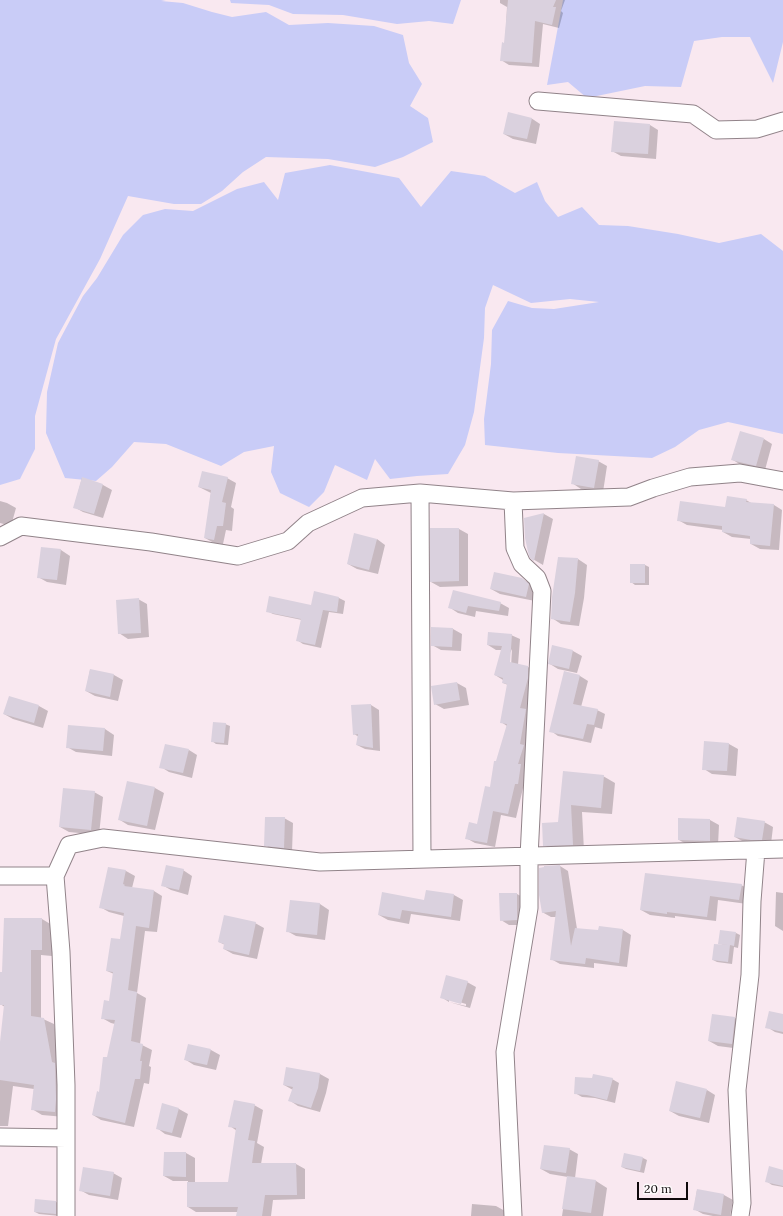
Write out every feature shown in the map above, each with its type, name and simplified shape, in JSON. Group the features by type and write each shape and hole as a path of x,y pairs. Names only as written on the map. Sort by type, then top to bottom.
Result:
{"street":[{"path":"538,101 693,114 716,130 757,129 783,122"},
{"path":"0,537 21,526 151,542 238,556 288,541 308,522 362,498 420,493 513,501 628,497 653,488 690,478 740,473 783,481"},
{"path":"420,493 422,859"},
{"path":"513,501 515,548 522,564 537,578 542,591 529,857 529,908 505,1052 513,1216"},
{"path":"66,1216 66,1085 61,952 55,876 69,845 103,838 320,862 783,849"},
{"path":"740,1216 742,1203 737,1090 750,975 752,901 756,850"},
{"path":"0,876 55,876"},
{"path":"0,1137 66,1138"}],"water":[{"path":"0,0 166,0 161,1 183,3 232,17 266,12 289,25 328,23 374,26 403,35 409,63 422,84 410,106 428,118 433,142 403,157 375,167 328,159 266,157 243,172 222,191 201,204 174,204 128,196 100,259 56,339 35,416 35,449 20,479 0,485"},
{"path":"230,0 461,0 453,24 429,21 397,24 343,15 293,14 269,5 231,3"},
{"path":"563,0 783,0 783,42 773,83 750,37 722,37 694,41 681,87 645,86 587,98 568,82 547,85"},
{"path":"330,165 399,178 421,207 451,171 485,176 515,193 537,182 545,201 558,217 582,207 599,225 628,226 678,234 719,243 761,234 783,251 783,434 728,422 699,430 675,447 652,458 558,453 485,445 484,419 491,364 492,330 508,301 532,308 554,309 599,302 570,299 531,303 493,285 485,308 484,338 474,412 465,445 448,474 390,479 375,459 367,480 335,465 324,492 309,507 280,493 271,472 274,446 244,452 221,466 166,444 134,442 112,467 96,481 65,478 46,433 47,392 58,343 83,296 97,278 123,235 143,215 165,209 193,211 237,189 264,182 278,200 285,173"}],"building":[{"path":"508,0 556,0 553,7 556,7 552,25 535,21 532,63 500,61 502,42 504,43"},
{"path":"508,112 532,118 527,139 503,134"},
{"path":"614,121 650,124 648,154 611,152"},
{"path":"740,431 764,438 756,466 731,460"},
{"path":"576,456 599,460 594,488 571,484"},
{"path":"202,471 228,477 222,502 226,503 223,526 217,526 214,540 204,538 211,490 198,487"},
{"path":"82,477 103,484 94,514 73,508"},
{"path":"727,496 747,499 746,502 774,504 770,546 750,544 750,536 722,532 722,526 677,521 680,501 725,507"},
{"path":"544,513 534,561 530,558 528,552 525,538 524,518"},
{"path":"430,528 459,528 459,581 430,582"},
{"path":"354,533 377,539 369,570 347,564"},
{"path":"41,547 61,549 57,580 37,578"},
{"path":"558,557 578,558 575,593 570,622 551,619 552,597"},
{"path":"630,564 645,564 645,583 630,583"},
{"path":"494,572 522,578 529,584 526,597 490,589"},
{"path":"453,590 501,602 499,611 468,606 466,613 448,608"},
{"path":"314,591 339,597 337,612 323,610 315,645 296,641 301,619 266,612 269,596 311,605"},
{"path":"139,598 141,633 118,634 116,600"},
{"path":"431,627 453,628 452,647 431,646"},
{"path":"488,632 512,634 510,662 528,666 528,678 520,708 526,709 520,744 524,745 518,764 521,764 518,784 515,784 508,814 493,811 487,843 465,839 469,822 477,824 485,786 490,787 494,761 496,761 507,724 500,723 507,684 502,683 503,678 494,675 502,646 487,645"},
{"path":"552,645 573,650 569,669 548,664"},
{"path":"90,669 114,674 110,697 85,691"},
{"path":"564,671 580,675 573,704 598,709 594,725 587,724 583,739 549,732"},
{"path":"457,682 460,700 434,705 431,686"},
{"path":"9,696 39,705 34,723 3,714"},
{"path":"371,704 373,748 356,745 358,734 353,735 351,705"},
{"path":"213,722 226,723 224,743 211,742"},
{"path":"68,725 105,728 103,751 66,748"},
{"path":"704,741 729,743 727,771 702,770"},
{"path":"165,744 189,749 183,773 159,768"},
{"path":"563,771 604,775 601,808 571,805 573,845 543,846 542,823 558,822"},
{"path":"127,781 155,787 147,826 118,820"},
{"path":"63,788 95,791 91,830 59,827"},
{"path":"265,817 285,817 284,848 264,846"},
{"path":"737,817 765,821 762,840 734,837"},
{"path":"678,818 710,819 710,841 678,840"},
{"path":"166,865 184,869 179,890 161,886"},
{"path":"560,865 571,946 575,928 598,930 599,926 623,929 619,963 586,958 585,964 550,960 556,911 542,913 539,895 539,868 544,866"},
{"path":"108,867 126,870 123,884 125,885 124,886 154,890 149,928 136,926 128,990 137,992 131,1041 143,1044 140,1061 142,1061 140,1079 135,1079 125,1123 92,1115 97,1091 99,1092 103,1057 107,1057 115,1020 101,1019 104,1000 109,1001 113,972 106,971 111,938 120,939 124,913 99,908"},
{"path":"645,873 742,884 739,900 710,896 707,917 640,910"},
{"path":"426,890 454,894 451,917 402,910 400,919 378,915 382,892 424,900"},
{"path":"499,893 517,893 517,920 500,921"},
{"path":"290,900 320,903 317,935 286,932"},
{"path":"224,915 256,922 249,955 223,949 224,944 218,942"},
{"path":"4,918 42,918 42,950 31,950 31,1016 44,1018 52,1062 55,1063 55,1112 31,1110 34,1085 0,1080 0,1042 4,1005 0,1005 0,972 2,972"},
{"path":"720,930 736,932 734,946 730,945 728,962 712,960 714,944 729,945 718,944"},
{"path":"446,975 468,981 461,1004 440,998"},
{"path":"769,1011 783,1014 783,1032 765,1028"},
{"path":"712,1014 735,1017 732,1044 708,1041"},
{"path":"188,1044 211,1049 207,1065 184,1060"},
{"path":"286,1067 320,1073 318,1088 311,1108 288,1101 293,1087 283,1085"},
{"path":"593,1074 613,1078 607,1100 587,1095 574,1094 575,1077 592,1078"},
{"path":"676,1081 707,1089 700,1118 669,1111"},
{"path":"234,1100 255,1104 248,1140 255,1141 252,1163 296,1163 297,1195 265,1195 262,1216 236,1216 238,1207 187,1207 187,1182 228,1182 236,1128 228,1127"},
{"path":"162,1103 179,1108 172,1133 156,1129"},
{"path":"544,1145 570,1148 566,1173 540,1169"},
{"path":"164,1152 186,1152 186,1177 163,1176"},
{"path":"624,1153 643,1157 640,1171 621,1167"},
{"path":"769,1166 783,1170 783,1186 765,1182"},
{"path":"83,1167 114,1172 110,1196 79,1191"},
{"path":"567,1176 596,1180 591,1213 562,1209"},
{"path":"697,1189 724,1194 721,1215 693,1210"},
{"path":"35,1199 56,1201 56,1214 34,1212"}]}
